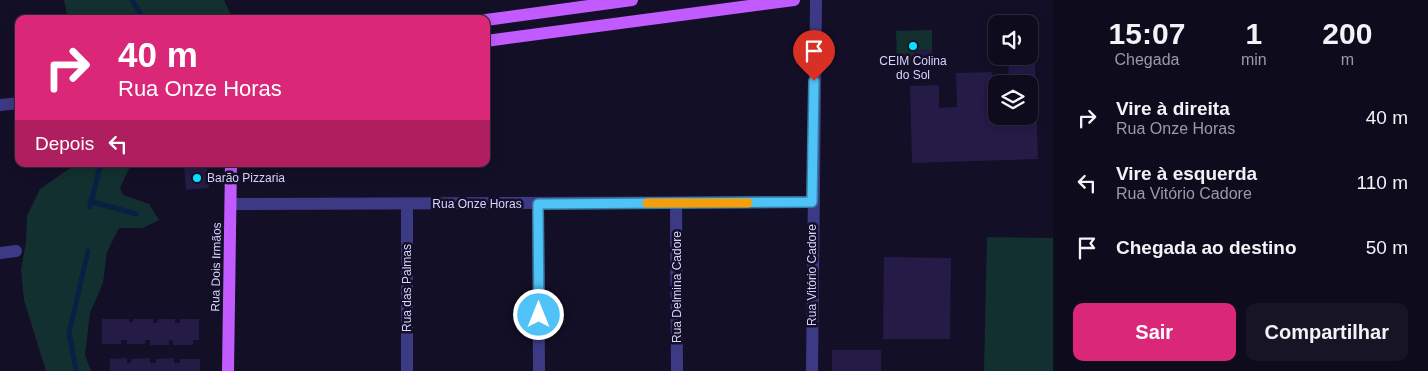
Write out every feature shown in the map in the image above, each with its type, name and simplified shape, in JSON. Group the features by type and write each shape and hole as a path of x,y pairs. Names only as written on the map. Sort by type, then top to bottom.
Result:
{"main road":[{"path":"490,19 632,0"},
{"path":"490,40 794,0"},
{"name":"Rua Dois Irmãos","path":"228,371 231,167"}],"street":[{"name":"Rua Vitório Cadore","path":"812,371 812,202 816,0"},
{"path":"0,105 15,103"},
{"name":"Rua Onze Horas","path":"232,204 407,205 812,202"},
{"name":"Rua Delmina Cadore","path":"676,203 677,371"},
{"path":"538,204 539,371"},
{"name":"Rua das Palmas","path":"407,205 407,371"},
{"path":"0,253 16,251"}],"green space":[{"path":"64,0 224,0 231,15 67,15"},
{"path":"932,30 932,50 914,51 914,62 897,63 896,31"},
{"path":"72,167 130,167 120,188 123,195 149,204 159,220 143,228 119,228 107,252 103,283 90,313 85,355 91,371 46,371 24,300 21,270 26,242 27,216 40,189"},
{"path":"987,237 1053,238 1053,371 984,371"}],"building":[{"path":"932,50 933,61 914,62 914,51"},
{"path":"1008,65 1035,65 1035,75 1009,75"},
{"path":"992,72 992,75 988,75 988,125 1037,125 1038,159 912,163 910,86 939,85 939,108 957,107 956,73"},
{"name":"Barão Pizzaria","path":"184,167 207,167 209,188 186,190"},
{"path":"884,257 951,258 950,339 883,339"},
{"path":"102,319 129,319 129,322 133,322 133,319 153,319 153,323 157,323 158,319 175,319 175,323 180,323 180,319 199,319 199,340 193,340 193,345 173,345 173,341 169,340 169,345 150,345 150,340 145,340 145,344 127,344 127,340 121,340 121,344 102,344"},
{"path":"832,350 881,350 881,371 832,371"},
{"path":"127,358 127,363 131,363 131,359 150,358 150,363 156,363 156,359 174,358 174,363 180,363 180,359 200,359 200,371 110,371 110,359"}],"waterway":[{"path":"132,0 141,15"},
{"path":"90,207 99,170 102,167"},
{"path":"90,201 136,214"},
{"path":"76,371 69,333 88,251"}],"slow traffic":[{"path":"647,203 748,203"}],"place":[{"name":"CEIM Colina do Sol","path":"913,46"},
{"name":"Barão Pizzaria","path":"197,178"}],"route":[{"path":"539,315 538,204 812,202 814,81"}]}
